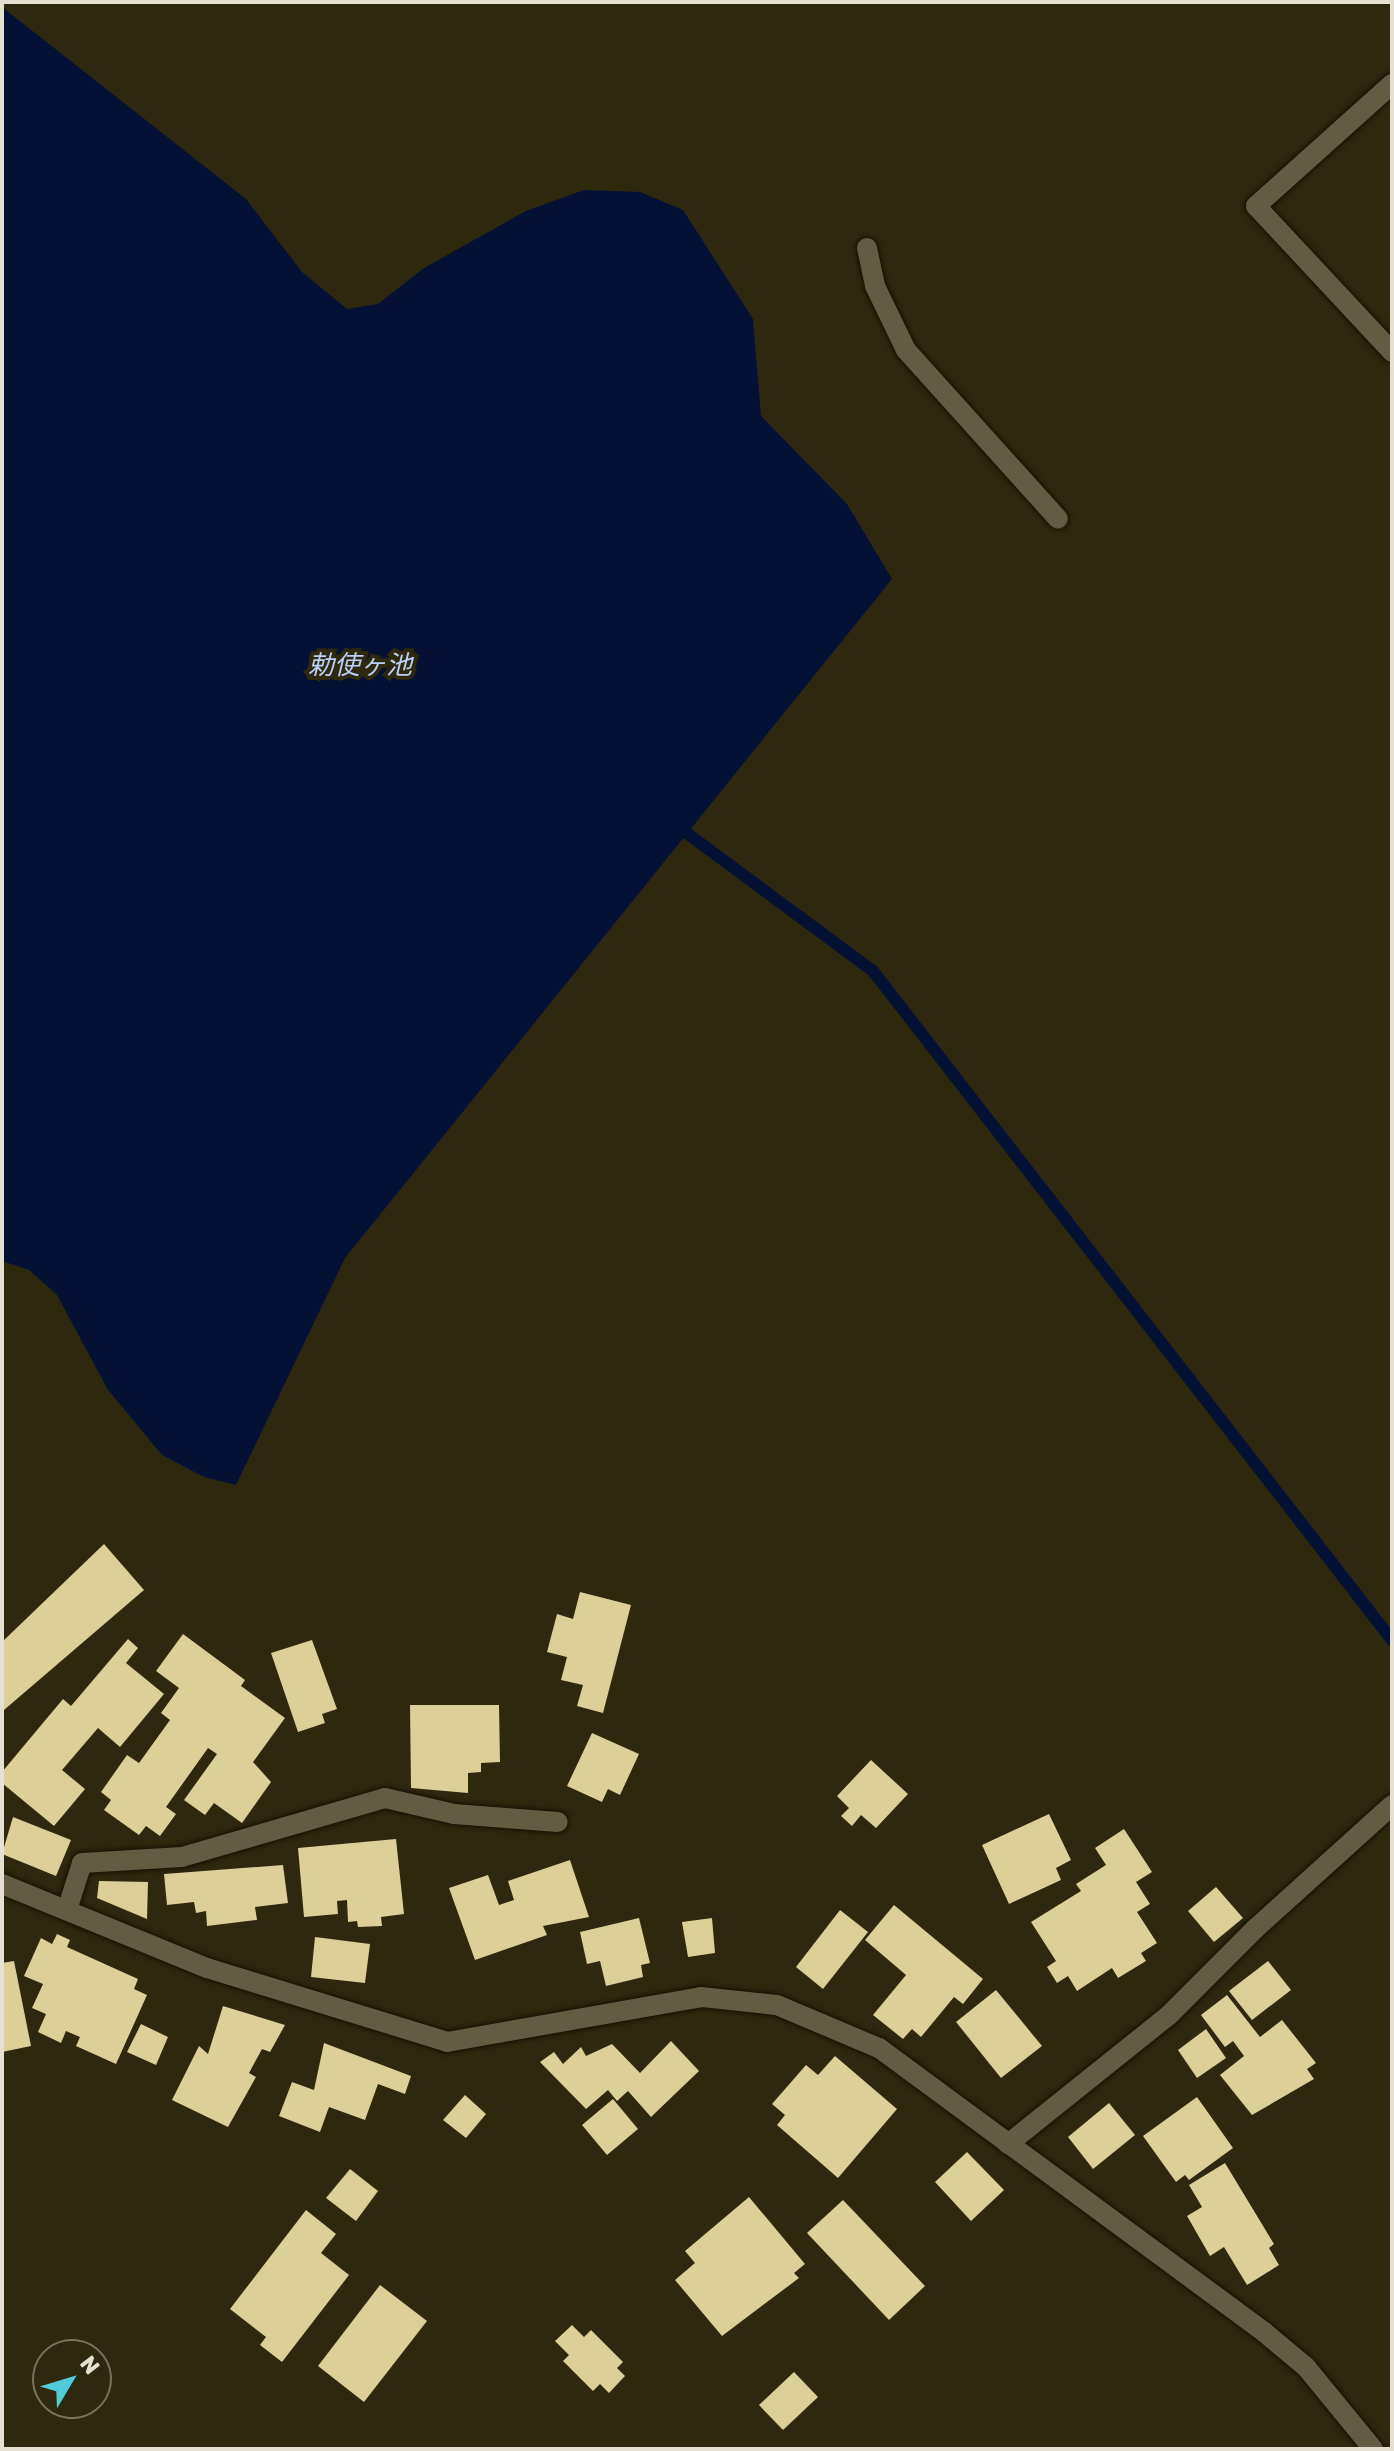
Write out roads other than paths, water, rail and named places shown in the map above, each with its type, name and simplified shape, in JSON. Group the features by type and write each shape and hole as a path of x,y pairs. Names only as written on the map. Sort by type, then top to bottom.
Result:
{"street":[{"path":"1392,84 1256,206 1392,352"},
{"path":"867,248 875,286 906,350 1058,519"},
{"path":"67,1910 82,1863 182,1857 385,1798 454,1814 558,1822"},
{"path":"1008,2144 1169,2015 1255,1929 1392,1805"},
{"path":"2,1884 207,1968 447,2042 701,1997 777,2005 879,2048 1008,2144 1306,2367 1373,2449"}],"water":[{"name":"勅使ヶ池","path":"2,7 246,199 302,272 347,309 378,304 424,268 526,211 584,190 640,192 683,210 753,319 761,416 847,504 892,579 345,1258 236,1485 204,1477 162,1455 108,1390 57,1295 29,1270 2,1261"}],"waterway":[{"path":"673,823 873,971 1392,1640"}]}
